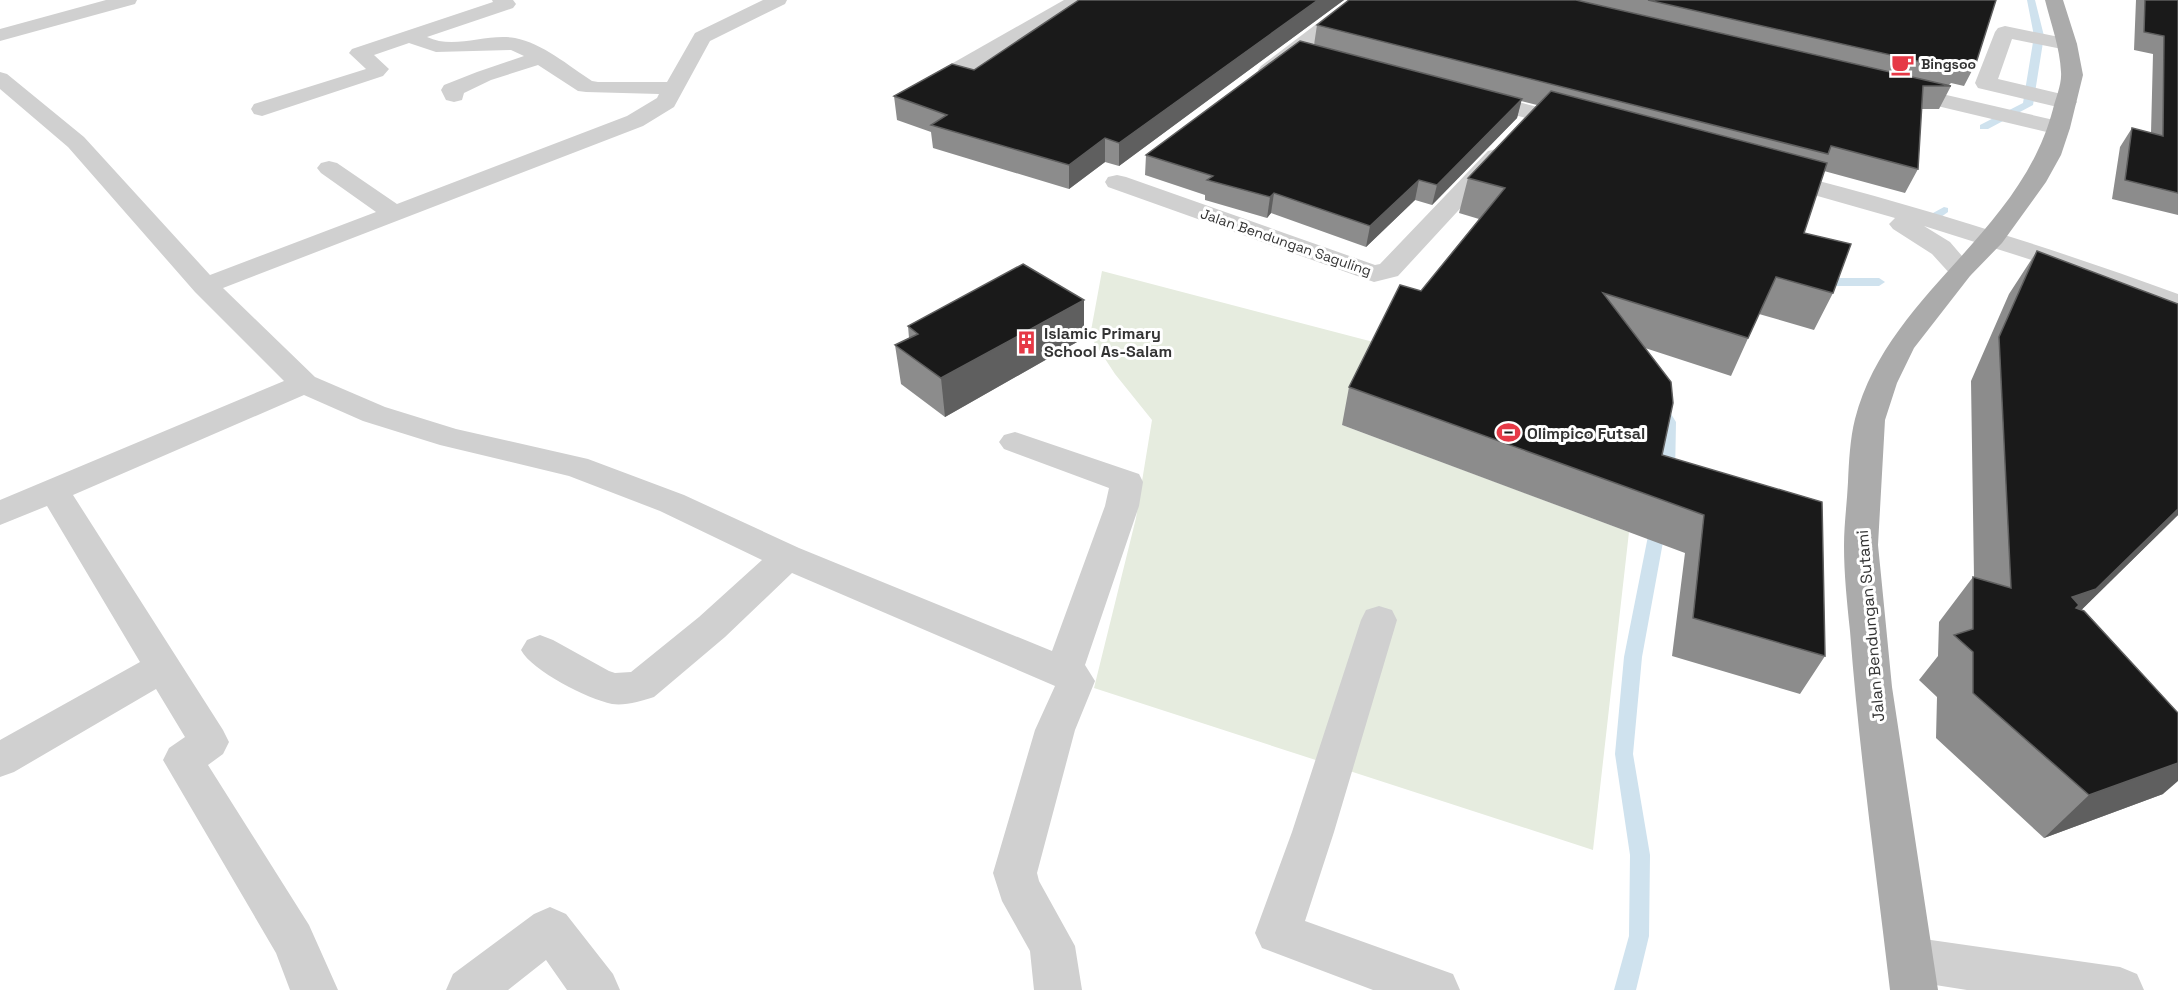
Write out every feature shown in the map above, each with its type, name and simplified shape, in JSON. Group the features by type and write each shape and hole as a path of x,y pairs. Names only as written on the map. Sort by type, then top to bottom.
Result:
{"main road":[{"name":"Jalan Bendungan Sutami","path":"1912,975 1873,687 1861,545 1864,466 1870,420 1882,383 1901,346 1960,270 1993,238 2034,182 2059,128 2056,100 2072,75 2061,43 2054,0"}],"street":[{"path":"0,35 128,0"},
{"path":"262,109 376,72 379,69 358,54 506,3 501,0"},
{"path":"206,286 635,121 666,102 702,37 778,0"},
{"path":"908,98 1078,0"},
{"path":"1248,85 1360,0"},
{"path":"2056,100 1986,83 2005,32 2061,43"},
{"path":"411,36 420,43 444,48 516,44 586,86 673,88"},
{"path":"1295,50 1318,56"},
{"path":"454,95 452,90 484,76 538,58"},
{"path":"0,78 76,142 206,286 304,384 374,414 451,438 578,467 672,502 787,556 1063,673 1076,681 1055,730 1015,873 1018,887 1052,946 1058,990"},
{"path":"1886,87 2059,128"},
{"path":"1456,93 1522,128 1593,129"},
{"name":"Jalan Bendungan Saguling","path":"1127,175 1367,273 1379,274 1389,270 1522,128"},
{"path":"329,168 394,213"},
{"path":"1753,171 1993,238 2178,303"},
{"path":"1856,199 1941,248 1960,270"},
{"path":"0,513 304,384"},
{"path":"1015,442 1127,482 1122,507 1063,673"},
{"path":"54,491 161,668 209,742 183,760 293,940 314,990"},
{"path":"540,650 595,682 614,689 640,686 712,627 787,556"},
{"path":"1379,620 1313,832 1278,933 1436,990"},
{"path":"0,760 161,668"},
{"path":"470,990 549,929 596,990"},
{"path":"1912,975 2120,990"}],"shaded area":[{"path":"1102,271 1381,344 1342,425 1629,532 1593,850 1094,688 1136,518 1152,420 1115,374 1090,336"}],"building":[{"path":"1079,0 1318,0 1119,143 1105,138 1069,165 931,125 947,115 894,96 952,64 974,70"},
{"path":"1349,0 1576,0 1951,86 1923,86 1918,169 1831,146 1828,154 1317,25"},
{"path":"1648,0 1996,0 1976,63 1962,60 1957,70"},
{"path":"2145,0 2178,0 2178,193 2125,180 2132,128 2163,136 2164,36 2144,32"},
{"path":"1300,41 1522,99 1437,185 1419,180 1370,226 1274,193 1270,197 1207,180 1213,176 1146,155"},
{"path":"1551,91 1827,163 1804,233 1851,244 1833,293 1776,277 1748,338 1603,293 1671,382 1673,403 1662,455 1822,502 1825,656 1693,618 1704,515 1349,387 1400,285 1421,291 1505,188 1468,178"},
{"path":"2037,251 2178,304 2178,509 2096,589 2072,597 2079,605 2076,608 2084,611 2178,713 2178,763 2089,795 1973,693 1973,652 1954,635 1973,629 1973,577 2011,588 1999,337"},
{"path":"1023,264 1084,300 941,378 895,345 918,334 908,326"}],"waterway":[{"path":"1984,127 2028,105 2039,36 2031,0"},
{"path":"1937,215 1944,210"},
{"path":"1820,278 1834,282 1879,282"},
{"path":"1658,404 1669,422 1668,476"},
{"path":"1625,990 1639,936 1640,855 1624,754 1633,657 1657,531"}],"place":[{"name":"Bingsoo","path":"1903,64"},
{"name":"Islamic Primary School As-Salam","path":"1026,342"},
{"name":"Olimpico Futsal","path":"1509,433"}]}
